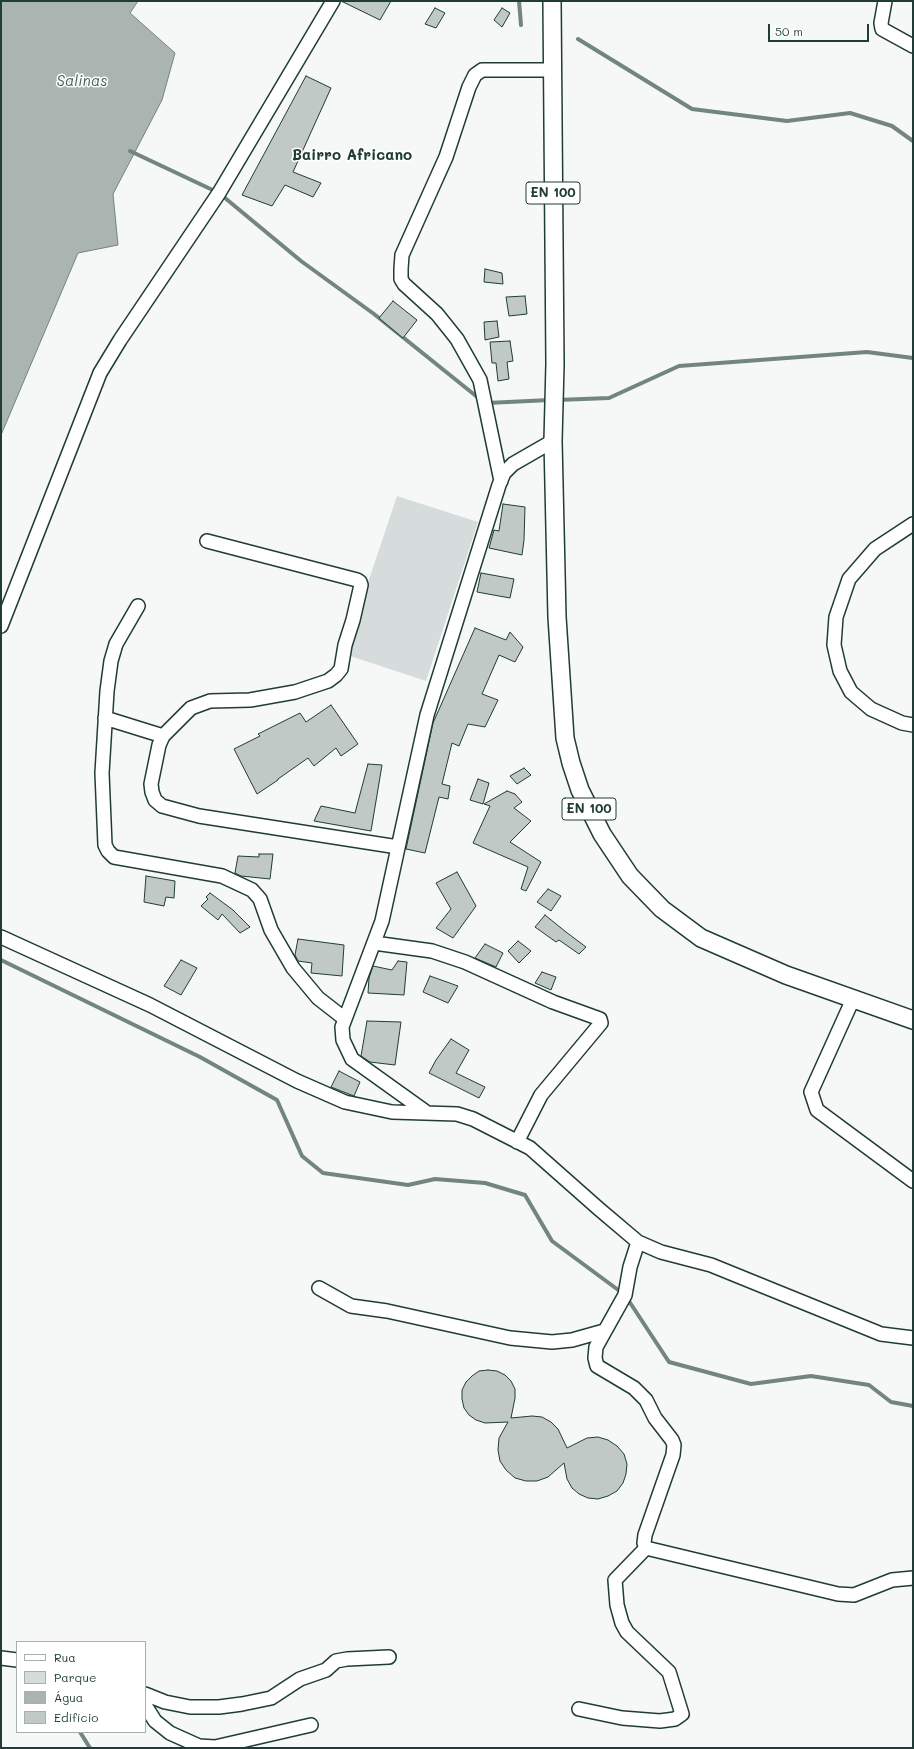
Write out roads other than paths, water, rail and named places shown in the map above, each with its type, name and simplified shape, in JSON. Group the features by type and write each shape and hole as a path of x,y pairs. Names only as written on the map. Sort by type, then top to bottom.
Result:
{"main road":[{"name":"EN 100","path":"552,1 554,70 552,102 553,441 556,617 565,738 580,790 602,834 636,881 662,909 701,938 786,975 913,1020"}],"street":[{"path":"1,626 100,373 120,340 220,193 333,1"},
{"path":"885,1 881,24 882,29 913,46"},
{"path":"501,481 480,380 456,340 436,314 404,284 401,279 400,269 402,255 446,157 469,87 475,75 482,70 554,70"},
{"path":"426,1112 352,1059 343,1040 342,1027 382,921 427,715 501,481 504,473 513,464 553,441"},
{"path":"913,524 875,549 849,578 836,618 834,645 840,671 851,692 871,709 902,723 913,725"},
{"path":"207,541 357,580 361,585 353,620 345,645 341,669 328,681 296,692 250,700 210,701 191,708 163,736 159,745 151,784 152,792 156,800 162,806 199,816 398,847"},
{"path":"138,606 116,644 111,661 105,718 102,773 105,845 108,851 114,857 222,876 252,890 260,899 271,930 293,968 318,998 345,1018"},
{"path":"105,718 163,736"},
{"path":"1,937 150,1005 297,1081 345,1102 392,1112 457,1114 473,1118 530,1148 638,1242 661,1252 710,1265 881,1334 913,1338"},
{"path":"374,942 432,951 466,962 553,1002 600,1020 601,1023 541,1095 517,1142"},
{"path":"853,998 811,1092 817,1110 913,1181"},
{"path":"638,1242 630,1267 625,1295 596,1347 595,1358 597,1366 634,1388 646,1400 674,1445 673,1455 645,1535 644,1543 646,1548"},
{"path":"319,1288 351,1306 387,1311 510,1338 552,1342 572,1340 604,1331"},
{"path":"646,1548 838,1594 854,1595 892,1580 913,1578"},
{"path":"579,1709 622,1718 660,1721 675,1719 682,1714 669,1672 628,1632 622,1623 617,1605 615,1580 646,1548"},
{"path":"146,1694 165,1702 190,1707 219,1707 242,1704 271,1698 300,1679 326,1670 336,1661 346,1658 389,1657"},
{"path":"1,1658 16,1660"},
{"path":"146,1706 156,1721 170,1733 199,1746 215,1747 311,1725"}],"water":[{"name":"Salinas","path":"1,1 138,1 130,13 175,53 162,100 113,194 118,245 78,253 1,435"}],"waterway":[{"path":"519,1 521,25"},
{"path":"578,39 692,109 787,121 850,113 892,126 913,141"},
{"path":"130,151 219,193 301,261 374,314 481,400"},
{"path":"557,400 609,398 679,366 867,352 913,358"},
{"path":"487,403 550,400"},
{"path":"1,960 200,1057 277,1100 302,1156 323,1173 408,1185 435,1179 485,1183 525,1195 552,1241 625,1295 669,1362 751,1384 811,1376 869,1385 891,1402 913,1406"},
{"path":"81,1733 90,1748"}],"district":[{"name":"Bairro Africano","path":"352,155"}]}
